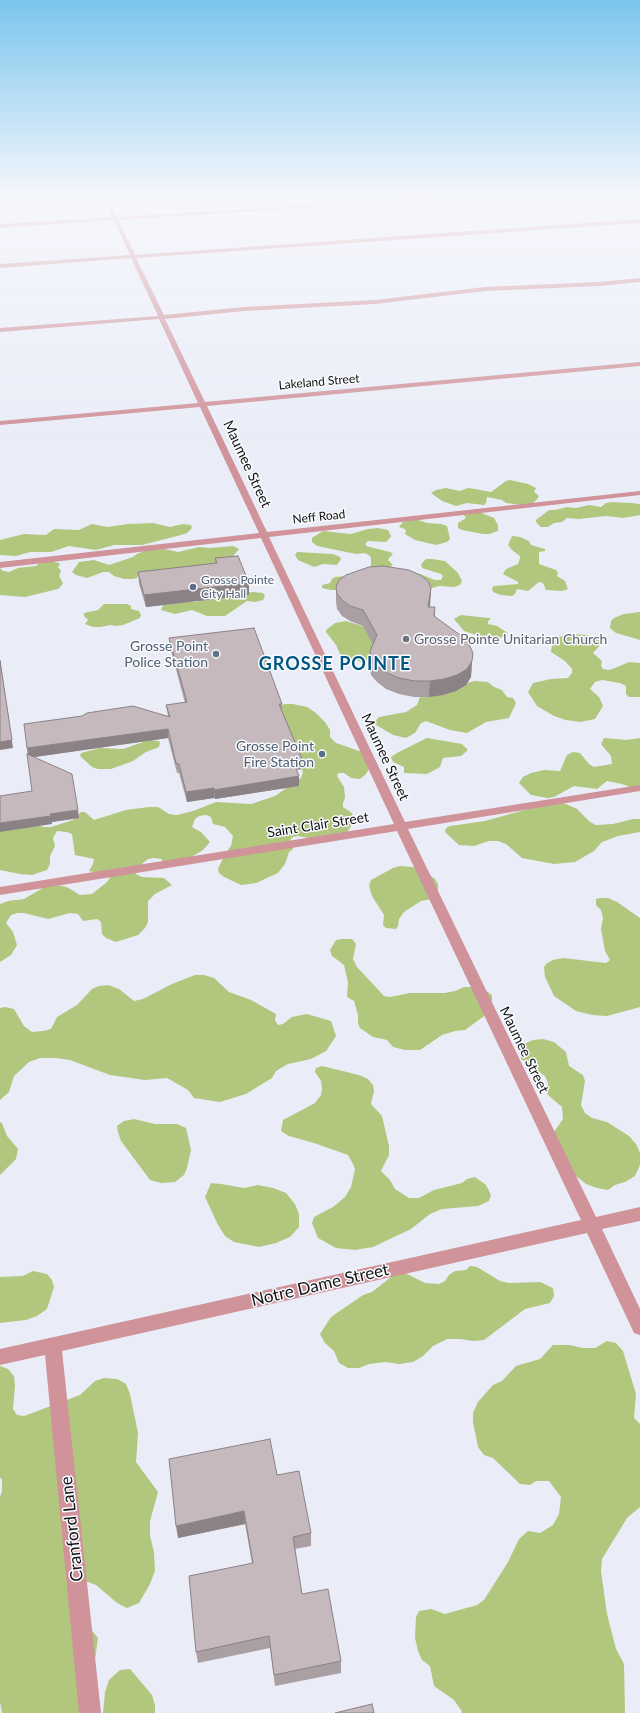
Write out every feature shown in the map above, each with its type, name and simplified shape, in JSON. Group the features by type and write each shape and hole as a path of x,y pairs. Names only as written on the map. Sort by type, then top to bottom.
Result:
{"street":[{"name":"Maumee Street","path":"144,279 401,827 640,1327"},
{"path":"0,330 162,317 244,308 375,302 485,289 599,284 640,280"},
{"name":"Lakeland Street","path":"0,423 640,364"},
{"name":"Neff Road","path":"0,565 640,493"},
{"name":"Saint Clair Street","path":"0,891 640,788"},
{"name":"Notre Dame Street","path":"0,1357 640,1214"},
{"name":"Cranford Lane","path":"53,1345 90,1713"}],"green space":[{"path":"510,480 528,484 536,488 534,492 539,496 538,498 533,503 524,505 506,503 502,500 487,497 484,505 467,503 456,506 442,501 431,493 436,490 446,488 460,491 468,488 491,492 506,481"},
{"path":"606,503 640,504 640,515 623,518 606,516 579,519 567,518 562,522 554,523 548,527 541,527 536,522 536,520 549,510 567,507 576,508 589,505 601,507"},
{"path":"479,512 494,518 498,525 498,531 483,534 458,528 458,523 466,518 463,514"},
{"path":"415,519 427,523 447,526 450,539 447,542 436,545 415,540 405,534 405,529 399,527 403,522"},
{"path":"153,523 170,527 183,524 191,525 192,528 187,533 142,545 114,545 96,550 69,546 51,552 30,552 16,556 0,555 0,540 24,534 46,535 54,529 79,530 92,524 107,527"},
{"path":"378,528 388,530 391,536 390,538 386,542 368,541 366,546 393,554 388,560 393,565 387,569 420,574 435,580 441,580 443,576 441,574 422,568 421,564 426,559 445,561 458,573 462,581 460,585 454,587 439,586 425,590 331,590 322,588 322,585 330,583 335,577 356,575 368,569 371,566 371,559 370,556 365,553 356,554 317,546 312,542 312,538 323,531 351,534"},
{"path":"512,536 520,537 529,541 531,545 545,549 545,551 539,552 539,564 556,570 558,573 557,576 565,581 568,589 562,591 546,590 543,583 539,582 528,591 517,589 515,594 512,596 501,595 493,592 492,588 494,586 518,584 518,582 503,574 506,569 518,564 520,558 520,556 508,545"},
{"path":"233,546 239,549 234,555 234,561 140,572 137,578 133,579 124,579 114,576 109,572 103,572 87,578 76,575 72,572 79,562 94,560 109,565 133,557 144,551 164,549 178,552 199,547 209,548"},
{"path":"297,552 333,554 341,559 337,565 323,564 314,567 298,560 295,555"},
{"path":"42,560 60,564 58,567 61,571 59,576 63,583 58,589 25,597 0,595 0,568 3,571 9,572 18,568 36,566"},
{"path":"253,592 263,593 265,596 263,600 255,602 247,601 225,616 207,616 192,610 175,614 161,610 163,605 196,602 203,599"},
{"path":"104,604 127,604 131,606 131,609 139,611 141,615 140,618 123,625 116,626 110,625 93,627 85,624 88,620 84,616 84,613 98,610"},
{"path":"640,612 640,640 616,633 610,628 611,621 614,618 624,614"},
{"path":"461,615 489,618 491,619 488,621 488,624 497,626 508,633 503,637 491,640 464,631 454,619"},
{"path":"346,621 366,627 379,655 362,662 341,656 326,630 335,623"},
{"path":"570,634 588,635 601,640 602,643 593,653 602,661 601,666 603,669 609,670 629,662 640,663 640,697 629,697 626,694 626,686 620,683 602,680 595,682 590,689 599,697 603,706 595,719 580,722 566,720 554,716 537,706 528,692 533,683 551,679 568,678 572,673 572,669 565,661 551,652 552,645 559,637"},
{"path":"475,681 488,682 494,687 502,690 507,697 513,698 516,703 509,718 486,722 467,733 450,730 426,721 421,723 415,733 406,738 393,735 376,725 374,722 379,717 406,712 417,705 421,694"},
{"path":"285,704 307,707 316,713 325,722 330,730 330,737 336,743 362,752 372,764 366,774 360,779 351,778 344,773 338,773 337,776 344,787 345,798 343,807 352,813 353,817 352,824 347,833 319,840 298,836 293,837 290,840 293,849 289,852 285,864 278,873 256,883 241,885 224,877 219,873 218,869 225,854 231,846 233,836 225,827 213,824 211,817 206,815 199,816 195,819 192,827 201,832 210,842 203,850 193,856 190,862 165,864 161,859 154,858 148,859 137,868 136,874 142,877 164,878 172,885 155,894 148,901 148,922 145,928 138,935 116,942 106,938 102,934 101,922 97,919 83,921 78,914 70,913 48,919 18,913 11,915 6,923 13,932 17,945 11,955 0,962 0,904 8,901 24,899 46,886 56,885 67,887 80,895 92,894 107,882 111,876 89,871 94,859 75,855 72,834 57,831 53,838 55,846 50,856 50,864 47,870 32,875 0,870 0,827 25,823 51,827 73,820 81,812 85,812 94,820 126,810 149,807 158,807 169,814 177,815 193,811 216,802 251,804 275,796 301,778 303,772 271,708"},
{"path":"427,738 462,744 468,750 461,756 443,758 440,767 427,774 404,773 404,767 393,762 391,757"},
{"path":"604,738 626,740 640,738 640,789 607,781 597,789 574,786 554,797 548,798 531,795 519,783 523,777 531,773 544,770 560,771 567,755 573,752 580,753 589,764 594,767 612,764 611,756 601,744"},
{"path":"149,740 159,741 159,747 146,752 133,761 111,769 98,769 92,767 80,756 81,753 100,748 123,749"},
{"path":"553,802 566,804 577,809 590,822 596,825 613,824 633,819 640,819 640,832 618,836 602,842 594,851 575,862 554,864 522,858 506,844 498,841 489,841 474,846 459,845 445,832 446,828 450,826 485,821"},
{"path":"400,866 413,867 435,879 438,884 437,895 432,899 421,901 404,912 399,919 396,929 386,928 383,925 384,915 372,896 369,886 371,880 393,868"},
{"path":"608,898 617,902 640,918 640,1007 607,1016 592,1015 576,1011 554,996 545,977 544,967 547,963 553,960 563,958 606,963 610,960 605,951 601,929 603,918 601,910 596,905 596,899"},
{"path":"352,939 356,944 353,959 357,967 384,996 390,997 410,993 445,993 464,987 480,987 492,995 492,1001 487,1014 465,1030 442,1035 420,1050 405,1050 393,1047 387,1040 373,1037 360,1028 354,1001 347,997 348,982 344,965 332,956 330,950 336,940"},
{"path":"195,975 204,975 214,978 229,992 251,1000 276,1014 275,1020 278,1025 283,1024 292,1017 307,1014 331,1021 336,1036 326,1051 311,1059 288,1064 276,1071 272,1078 246,1094 220,1102 194,1098 188,1090 167,1078 145,1080 110,1075 70,1060 56,1058 40,1058 29,1062 14,1076 9,1092 0,1100 0,1008 5,1007 14,1009 24,1026 32,1032 43,1031 51,1029 57,1017 77,1005 92,989 99,986 108,985 119,989 134,1001 143,999 172,984"},
{"path":"543,1039 554,1042 566,1052 569,1066 583,1075 585,1081 581,1105 585,1113 592,1118 607,1122 629,1136 636,1144 640,1153 640,1165 635,1176 625,1182 615,1185 608,1190 586,1184 576,1176 548,1140 563,1119 562,1107 548,1095 548,1083 545,1076 521,1059 520,1050 524,1044 533,1040"},
{"path":"322,1066 359,1075 368,1079 373,1085 374,1091 371,1104 382,1116 389,1146 389,1155 381,1171 390,1180 395,1189 409,1198 419,1198 434,1190 462,1183 467,1179 475,1177 486,1185 491,1195 489,1201 478,1206 442,1209 430,1214 411,1229 373,1247 355,1250 336,1248 318,1238 312,1223 314,1217 333,1207 345,1197 351,1187 355,1169 348,1155 289,1136 281,1131 283,1120 315,1103 321,1095 321,1081 315,1072 316,1068"},
{"path":"134,1119 155,1124 177,1124 186,1128 191,1150 184,1175 175,1182 161,1183 150,1180 121,1141 117,1126 124,1121"},
{"path":"0,1122 2,1123 7,1136 18,1149 16,1159 0,1175"},
{"path":"211,1183 244,1188 258,1185 273,1188 286,1193 295,1204 299,1214 299,1227 290,1237 276,1243 259,1247 234,1242 225,1236 218,1225 205,1197"},
{"path":"470,1266 477,1267 500,1281 509,1283 540,1282 553,1288 554,1296 550,1303 525,1309 484,1340 473,1341 447,1339 433,1346 423,1356 413,1362 399,1364 386,1362 369,1364 359,1368 348,1368 339,1363 334,1351 325,1343 320,1334 331,1317 363,1295 372,1292 391,1277 405,1273 425,1283 439,1284 445,1281 449,1275 455,1271 466,1270"},
{"path":"33,1271 47,1274 52,1280 54,1287 47,1309 37,1316 26,1320 0,1323 0,1277 23,1276"},
{"path":"607,1341 616,1343 623,1351 636,1394 634,1418 640,1424 640,1507 627,1518 602,1559 601,1571 607,1614 616,1649 624,1664 625,1713 462,1713 454,1700 434,1686 430,1666 422,1660 418,1651 415,1638 416,1617 419,1611 431,1609 445,1614 477,1605 484,1600 508,1562 519,1539 528,1531 540,1533 553,1525 559,1514 561,1497 549,1481 536,1481 530,1485 520,1484 493,1458 484,1455 478,1447 473,1422 473,1413 478,1402 493,1385 502,1381 516,1366 540,1359 553,1345 570,1345 583,1348 595,1348"},
{"path":"0,1366 8,1369 14,1376 15,1386 13,1409 17,1415 24,1416 80,1395 95,1381 104,1378 117,1379 126,1384 130,1394 138,1433 136,1462 158,1492 150,1521 150,1536 154,1552 155,1571 150,1584 139,1603 127,1608 117,1603 96,1585 85,1581 82,1618 98,1638 95,1660 82,1693 79,1713 2,1713 0,1702 0,1497 2,1491 2,1480 0,1477"},
{"path":"130,1669 152,1695 155,1705 155,1713 103,1713 105,1692 109,1680 120,1670"}],"building":[{"path":"238,556 249,583 144,595 138,572 217,563 215,558"},
{"name":"Grosse Pointe Unitarian Church","path":"383,566 409,570 428,581 431,588 428,607 435,607 434,616 467,640 473,653 472,661 467,669 457,675 444,679 415,681 399,678 387,673 377,666 372,659 370,651 377,635 363,610 350,606 342,600 337,594 336,587 339,580 346,575 369,567"},
{"path":"254,628 282,704 279,704 302,759 293,761 299,776 214,790 214,788 186,792 179,764 176,763 168,729 27,748 24,724 82,716 87,713 133,706 170,717 166,705 187,702 169,638"},
{"path":"0,661 12,740 0,742"},
{"path":"27,754 72,774 78,810 50,814 51,816 0,823 0,796 32,791"},
{"path":"270,1439 277,1475 299,1471 311,1533 293,1537 302,1594 328,1589 341,1661 274,1675 269,1636 196,1652 189,1576 253,1563 244,1511 176,1526 169,1459"},
{"path":"372,1704 374,1713 335,1713"}],"place":[{"name":"Grosse Pointe City Hall","path":"193,587"},
{"name":"Grosse Pointe Unitarian Church","path":"406,639"},
{"name":"Grosse Point Police Station","path":"216,654"},
{"name":"Grosse Point Fire Station","path":"322,754"}],"district":[{"name":"GROSSE POINTE","path":"335,664"}]}
